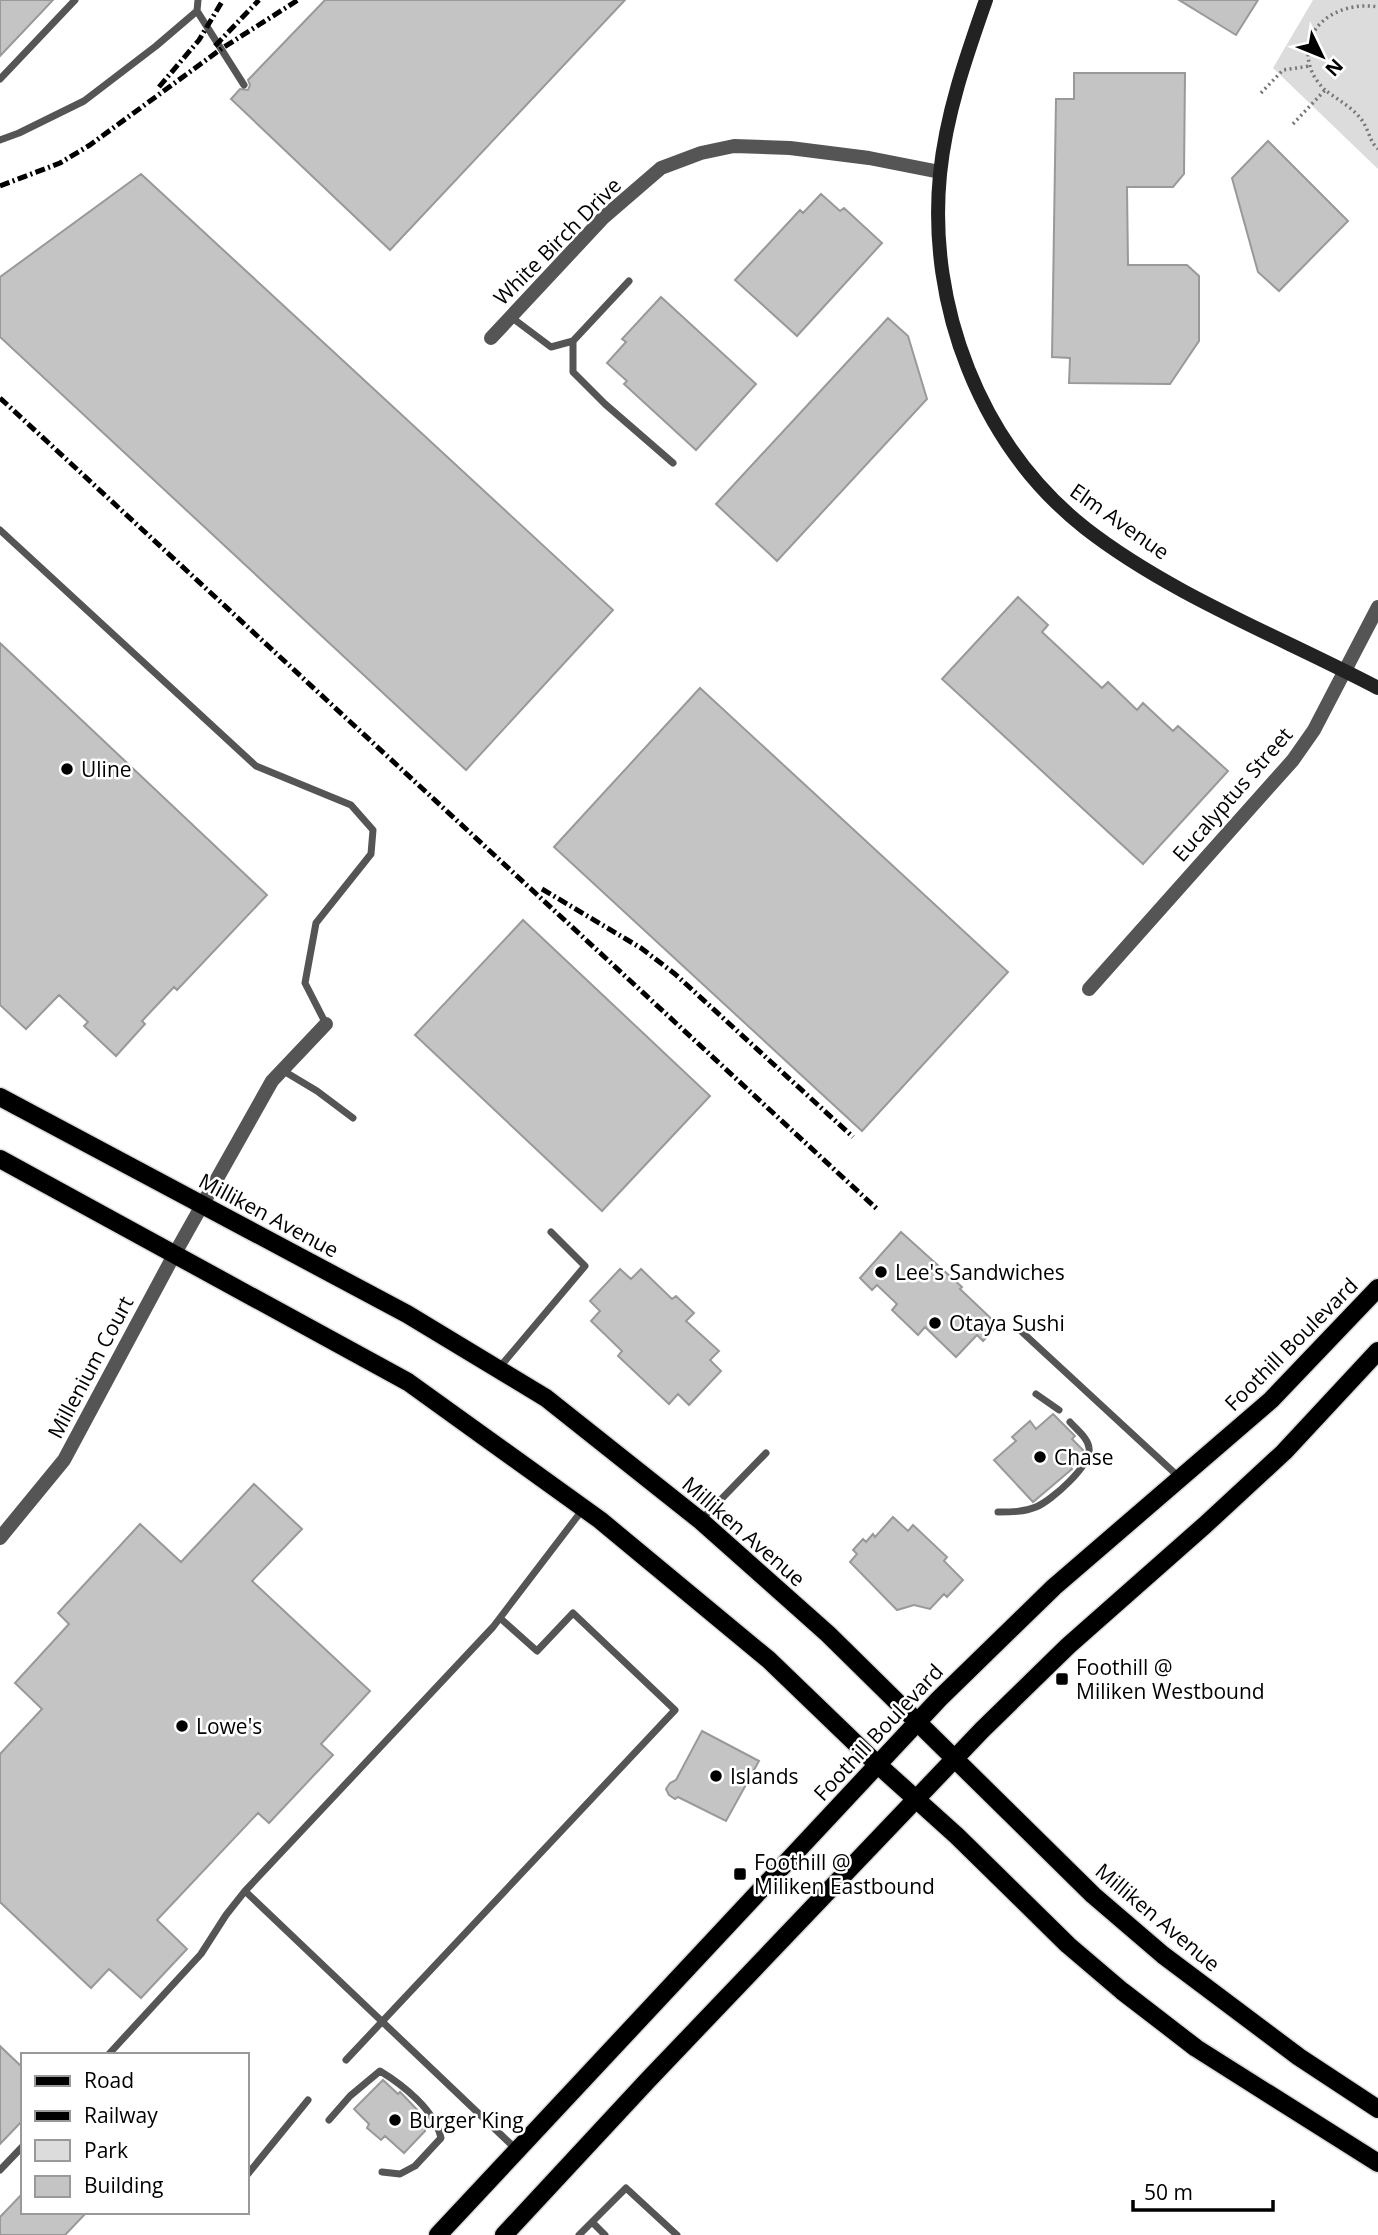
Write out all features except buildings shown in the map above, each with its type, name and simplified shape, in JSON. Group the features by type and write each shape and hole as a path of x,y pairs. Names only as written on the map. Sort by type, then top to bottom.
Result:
{"main road":[{"name":"Milliken Avenue","path":"0,1097 408,1314 546,1398 701,1521 828,1634 1093,1895 1163,1955 1299,2057 1378,2109"},
{"path":"0,1159 408,1382 584,1508 668,1574 769,1660 1068,1945 1122,1991 1196,2049 1378,2164"},
{"name":"Foothill Boulevard","path":"438,2235 918,1720 1054,1587 1271,1400 1378,1288"},
{"path":"504,2235 953,1759 1068,1646 1276,1459 1378,1351"}],"street":[{"name":"Elm Avenue","path":"986,0 959,78 940,172 937,211 942,276 956,338 991,415 1028,470 1055,502 1117,550 1185,591 1378,688"},
{"name":"White Birch Drive","path":"491,338 603,218 661,168 701,153 734,146 790,148 869,158 940,172"},
{"name":"Eucalyptus Street","path":"1089,989 1293,760 1314,730 1378,607"},
{"name":"Millenium Court","path":"0,1538 64,1460 174,1255 272,1081 326,1024"}],"lane":[{"path":"0,79 75,0"},
{"path":"198,0 197,10 244,85"},
{"path":"0,140 83,101 156,46 197,10"},
{"path":"511,317 551,347 573,341 629,281"},
{"path":"573,341 573,372 605,404 673,463"},
{"path":"0,530 256,766 351,805 373,830 371,854 316,923 305,984 326,1024"},
{"path":"282,1070 317,1091 353,1118"},
{"path":"498,1369 585,1266 551,1232"},
{"path":"1022,1332 1180,1478"},
{"path":"1036,1394 1059,1410"},
{"path":"998,1512 1017,1512 1036,1507 1052,1496 1086,1462 1090,1449 1084,1437 1070,1422"},
{"path":"701,1521 766,1453"},
{"path":"110,2053 201,1954 245,1891 500,1618 584,1508"},
{"path":"346,2060 675,1710 573,1613 537,1651 500,1618"},
{"path":"245,1891 518,2150"},
{"path":"329,2120 350,2096 380,2071 392,2078 428,2112 439,2126 441,2138 415,2166 400,2174 382,2172"},
{"path":"248,2174 308,2100"},
{"path":"0,2170 21,2148"},
{"path":"579,2235 626,2188 677,2235"},
{"path":"592,2222 605,2235"}],"path":[{"path":"1378,7 1350,2 1332,10 1317,26 1310,46 1310,65 1317,81 1325,90 1354,110 1364,122 1372,144 1378,149"},
{"path":"1261,93 1283,70 1310,65"},
{"path":"1293,124 1325,90"}],"green space":[{"path":"1313,0 1378,0 1378,169 1273,68"}],"railway":[{"path":"159,87 199,40 223,0"},
{"path":"215,46 259,0"},
{"path":"0,186 60,163 90,145 221,49 298,0"},
{"path":"0,398 877,1209"},
{"path":"542,889 641,948 675,974 853,1137"}],"place":[{"name":"Uline","path":"67,769"},
{"name":"Lee's Sandwiches","path":"881,1272"},
{"name":"Otaya Sushi","path":"935,1323"},
{"name":"Chase","path":"1040,1457"},
{"name":"Foothill @ Miliken Westbound","path":"1062,1679"},
{"name":"Lowe's","path":"182,1726"},
{"name":"Islands","path":"716,1776"},
{"name":"Foothill @ Miliken Eastbound","path":"740,1874"},
{"name":"Burger King","path":"395,2120"}]}
